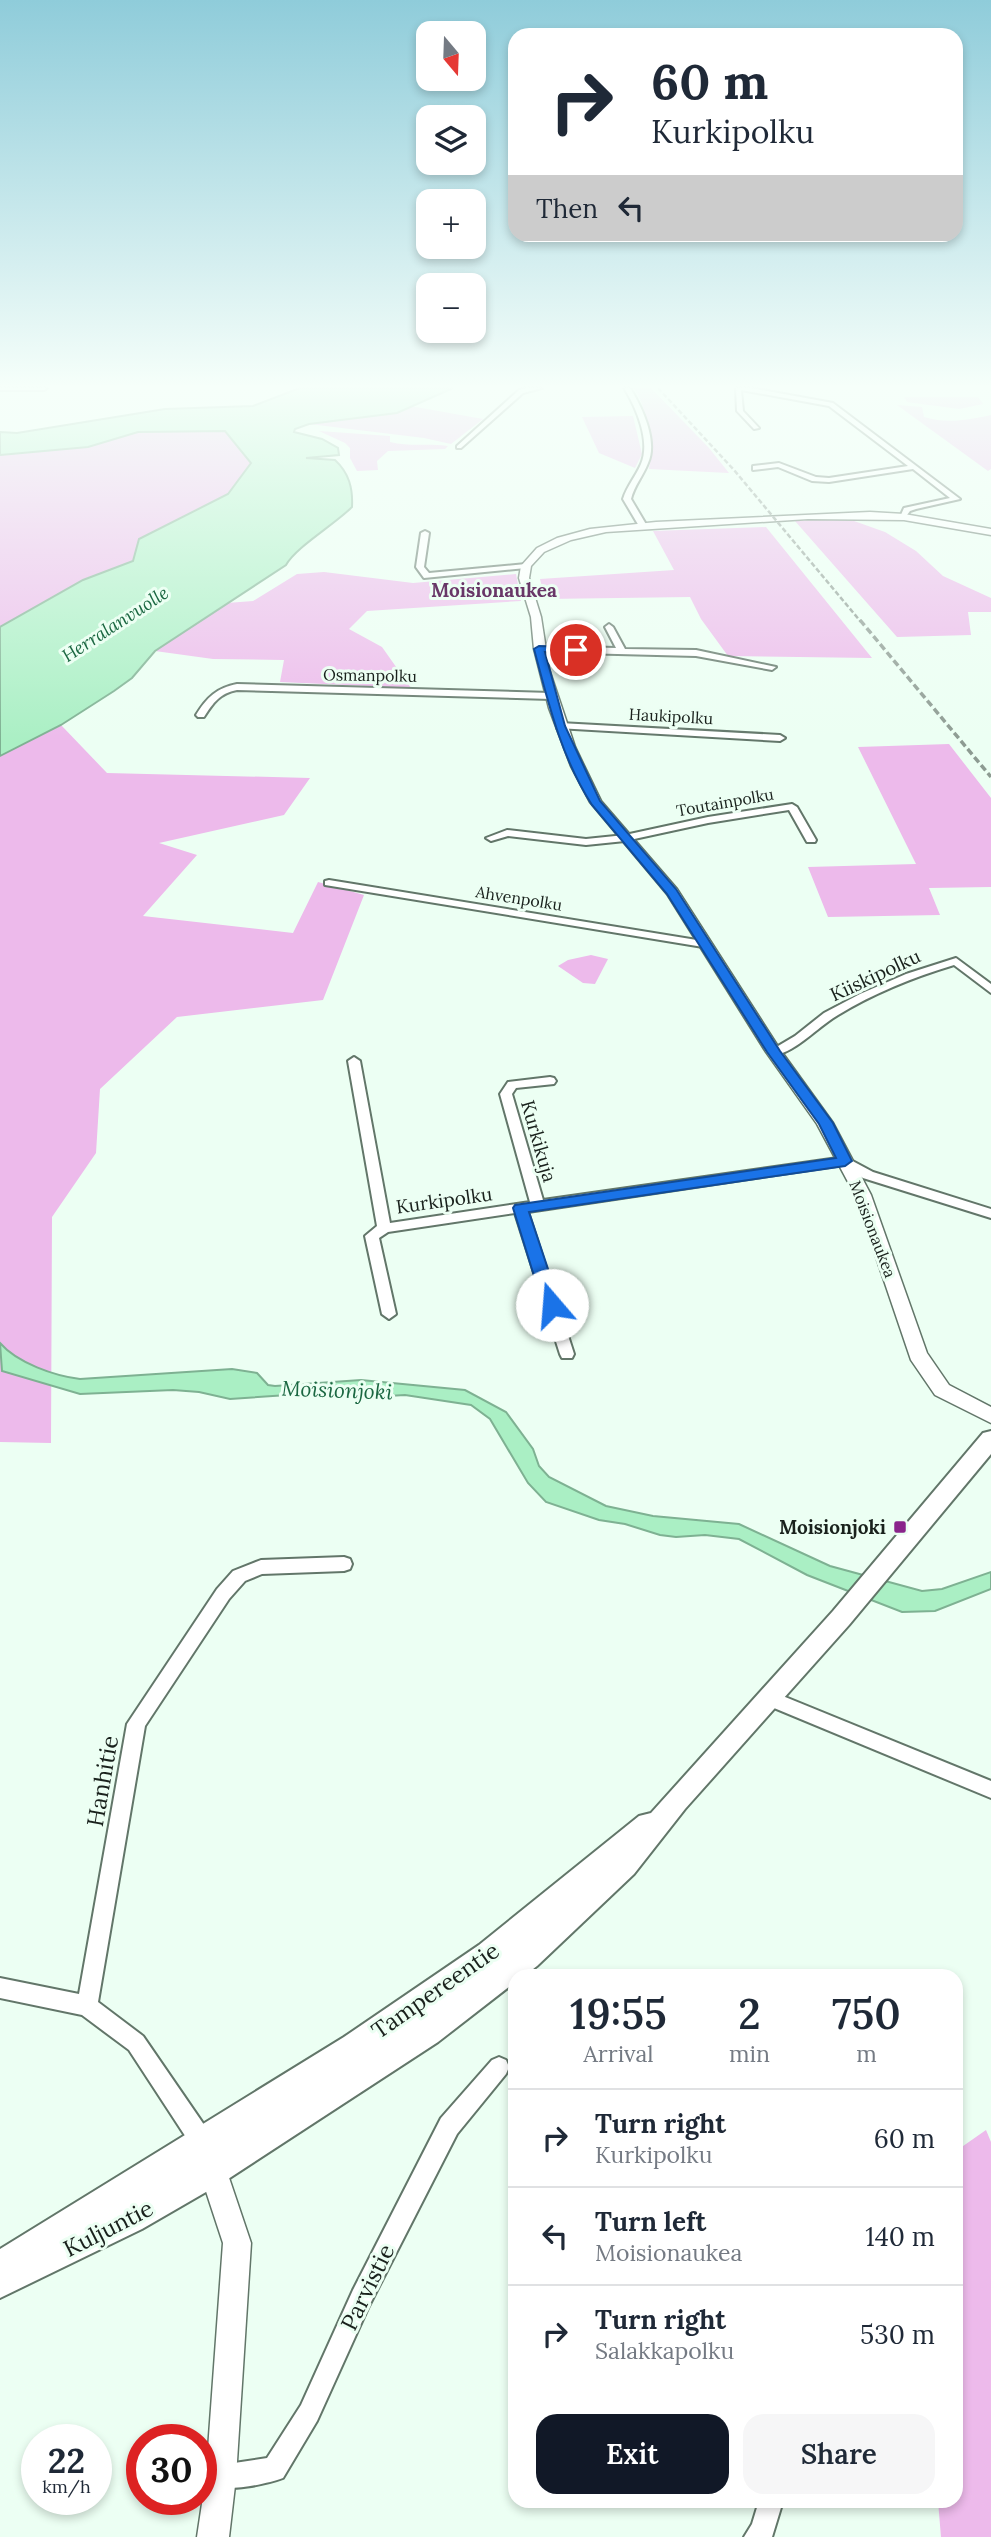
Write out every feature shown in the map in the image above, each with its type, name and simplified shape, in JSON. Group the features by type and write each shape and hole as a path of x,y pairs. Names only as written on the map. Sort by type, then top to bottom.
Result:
{"main road":[{"name":"Tampereentie","path":"511,1969 625,1864 676,1801 857,1599 991,1439"},
{"name":"Tampereentie","path":"208,2157 428,2032 508,1971"},
{"name":"Kuljuntie","path":"0,2267 119,2191 208,2157"},
{"name":"Kuljuntie","path":"0,2282 131,2218 208,2157"}],"street":[{"path":"631,506 643,526"},
{"path":"904,517 907,510 921,506"},
{"path":"425,533 420,552 420,567 427,576 526,566 542,549 564,539 601,530 643,526 832,515 904,517 991,532"},
{"name":"Moisionaukea","path":"526,566 524,580 537,619 539,649 551,696 560,726 592,796 625,838 657,872 774,1052 825,1123 863,1195 918,1355 942,1390 991,1416"},
{"path":"609,626 621,652"},
{"path":"539,649 695,653 772,667"},
{"name":"Osmanpolku","path":"201,715 212,696 224,689 237,687 551,696"},
{"name":"Haukipolku","path":"560,726 780,738"},
{"name":"Toutainpolku","path":"625,838 708,820 792,807 811,840"},
{"path":"491,838 507,833 586,842 625,838"},
{"name":"Ahvenpolku","path":"329,883 703,944"},
{"name":"Kiiskipolku","path":"774,1052 788,1048 835,1011 934,967 956,961 991,990"},
{"name":"Kurkipolku","path":"354,1061 384,1228 845,1161"},
{"name":"Kurkikuja","path":"538,1206 506,1094 512,1085 551,1081"},
{"path":"845,1161 868,1175 991,1214"},
{"path":"520,1208 567,1354"},
{"path":"384,1228 372,1236 388,1314"},
{"name":"Hanhitie","path":"87,2006 136,1724 223,1594 239,1576 261,1567 344,1564"},
{"path":"768,1698 991,1790"},
{"path":"0,1988 87,2006 136,2043 208,2157 237,2243 221,2477 213,2537"},
{"name":"Parvistie","path":"221,2477 274,2469 309,2413 361,2298 449,2126 499,2067"},
{"path":"757,2537 762,2531 769,2508"}],"shaded area":[{"path":"0,506 203,506 139,539 134,561 83,580 0,627"},
{"path":"795,521 854,521 885,532 916,551 943,576 991,598 991,612 968,612 971,635 897,637"},
{"path":"766,527 872,658 728,656 701,619 690,597 545,599 540,579 674,570 653,531"},
{"path":"324,572 413,583 516,574 521,601 367,611 349,629 382,647 411,688 280,682 284,660 213,659 155,651 227,603 253,601 297,574"},
{"path":"61,725 107,773 310,778 284,815 159,843 197,855 143,916 293,933 318,882 364,895 323,1000 177,1017 100,1089 96,1153 52,1217 51,1443 0,1442 0,756"},
{"path":"949,744 991,798 991,887 929,888 940,915 828,917 808,867 916,864 858,747"},
{"path":"591,955 608,959 595,984 583,983 558,966 568,960"},
{"path":"986,2130 991,2142 991,2537 941,2537 939,2508 963,2508 963,2146"}],"water":[{"name":"Herralanvuolle","path":"203,506 352,506 298,551 286,565 155,651 132,678 114,691 61,725 0,756 0,627 83,580 133,561 139,539"},
{"path":"0,1343 16,1357 37,1367 80,1379 232,1369 257,1373 268,1385 275,1386 361,1380 465,1390 506,1412 533,1449 539,1466 549,1477 606,1506 653,1516 739,1524 830,1566 922,1591 942,1589 991,1572 991,1589 935,1611 902,1612 807,1575 739,1539 705,1535 660,1535 625,1524 599,1520 546,1502 528,1483 490,1419 471,1405 405,1395 370,1397 318,1393 230,1399 173,1390 80,1394 2,1371"}],"railway":[{"path":"764,506 861,622"},
{"path":"860,620 991,777"}],"place":[{"name":"Moisionjoki","path":"900,1527"}],"district":[{"name":"Moisionaukea","path":"494,590"}],"route":[{"path":"552,1305 520,1208 845,1161 825,1123 774,1052 672,892 625,838 588,789 560,726 539,649 576,650"}]}
